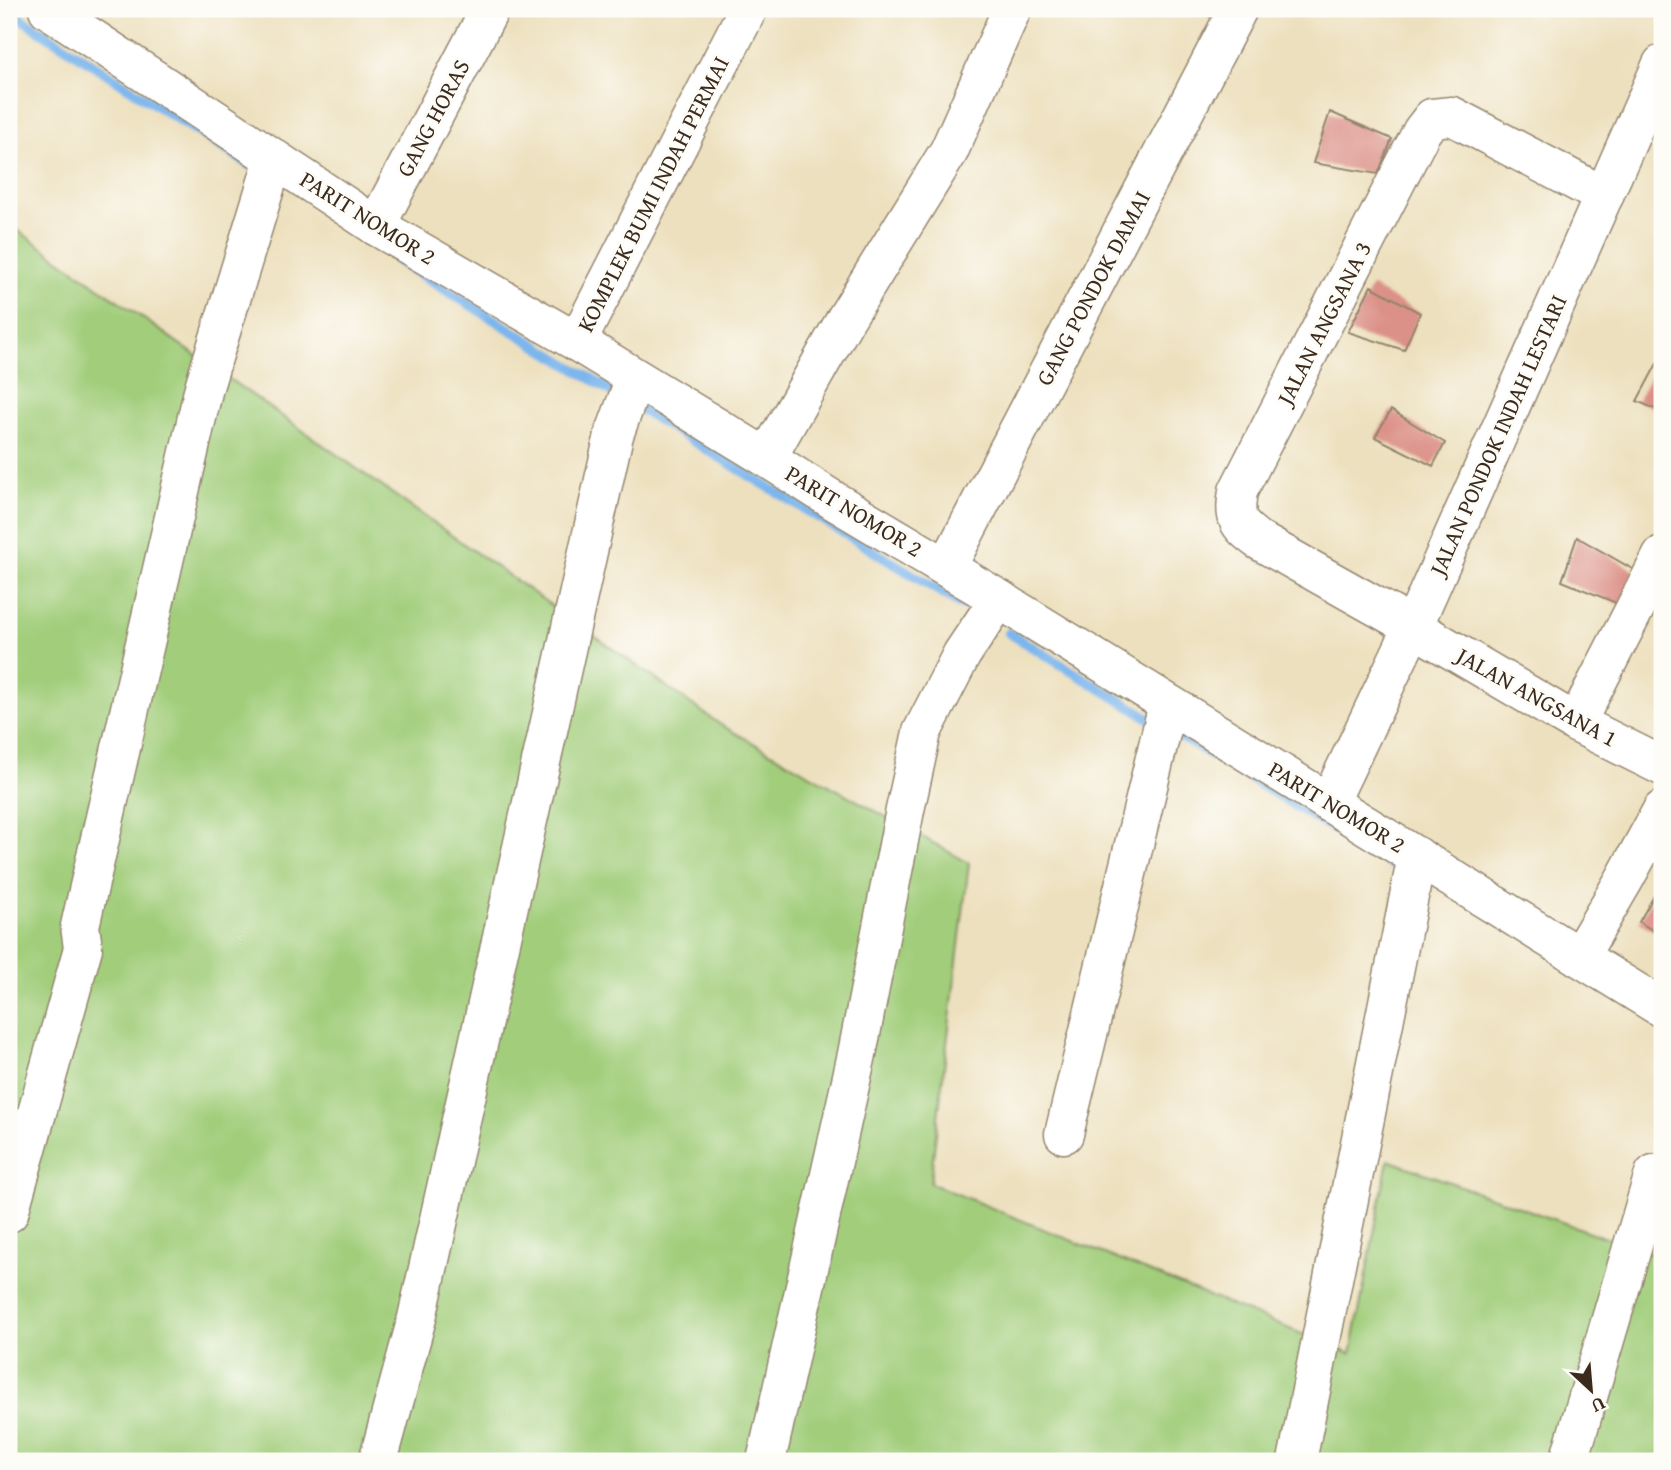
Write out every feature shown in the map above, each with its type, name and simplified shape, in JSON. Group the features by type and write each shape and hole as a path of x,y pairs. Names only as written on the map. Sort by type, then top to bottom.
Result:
{"street":[{"name":"PARIT NOMOR 2","path":"48,9 376,226 577,342 1662,1008"},
{"name":"GANG HORAS","path":"376,226 491,9"},
{"name":"KOMPLEK BUMI INDAH PERMAI","path":"577,342 748,9"},
{"path":"767,458 845,320 949,151 1012,9"},
{"name":"GANG PONDOK DAMAI","path":"947,567 1238,9"},
{"name":"JALAN PONDOK INDAH LESTARI","path":"1329,803 1413,626 1662,64"},
{"name":"JALAN ANGSANA 3","path":"1413,626 1243,530 1235,511 1238,491 1416,143 1432,118 1451,116 1604,196"},
{"path":"9,1213 83,948 80,926 204,387 274,159"},
{"path":"378,1461 420,1305 614,435 635,378"},
{"path":"1576,723 1662,556"},
{"path":"766,1461 855,1068 922,732 962,654 999,599"},
{"name":"JALAN ANGSANA 1","path":"1413,626 1576,723 1662,766"},
{"path":"1064,1134 1168,704"},
{"path":"1579,957 1662,810"},
{"path":"1297,1461 1416,856"},
{"path":"1569,1461 1654,1174"}],"green space":[{"path":"9,224 721,725 969,863 930,1183 1351,1354 1388,1160 1662,1258 1662,1461 9,1461"}],"building":[{"path":"1193,9 1217,9 1213,18"},
{"path":"1330,112 1392,139 1378,174 1313,163"},
{"path":"1371,286 1420,313 1404,350 1348,332"},
{"path":"1660,358 1662,359 1662,412 1637,401"},
{"path":"1391,410 1445,443 1433,466 1375,437"},
{"path":"1577,537 1634,570 1621,605 1562,581"},
{"path":"1662,882 1662,936 1639,922"}],"waterway":[{"path":"9,11 253,167"},
{"path":"398,261 621,397"},
{"path":"634,405 962,605"},
{"path":"1009,633 1154,721"},
{"path":"1170,730 1406,873"}]}
